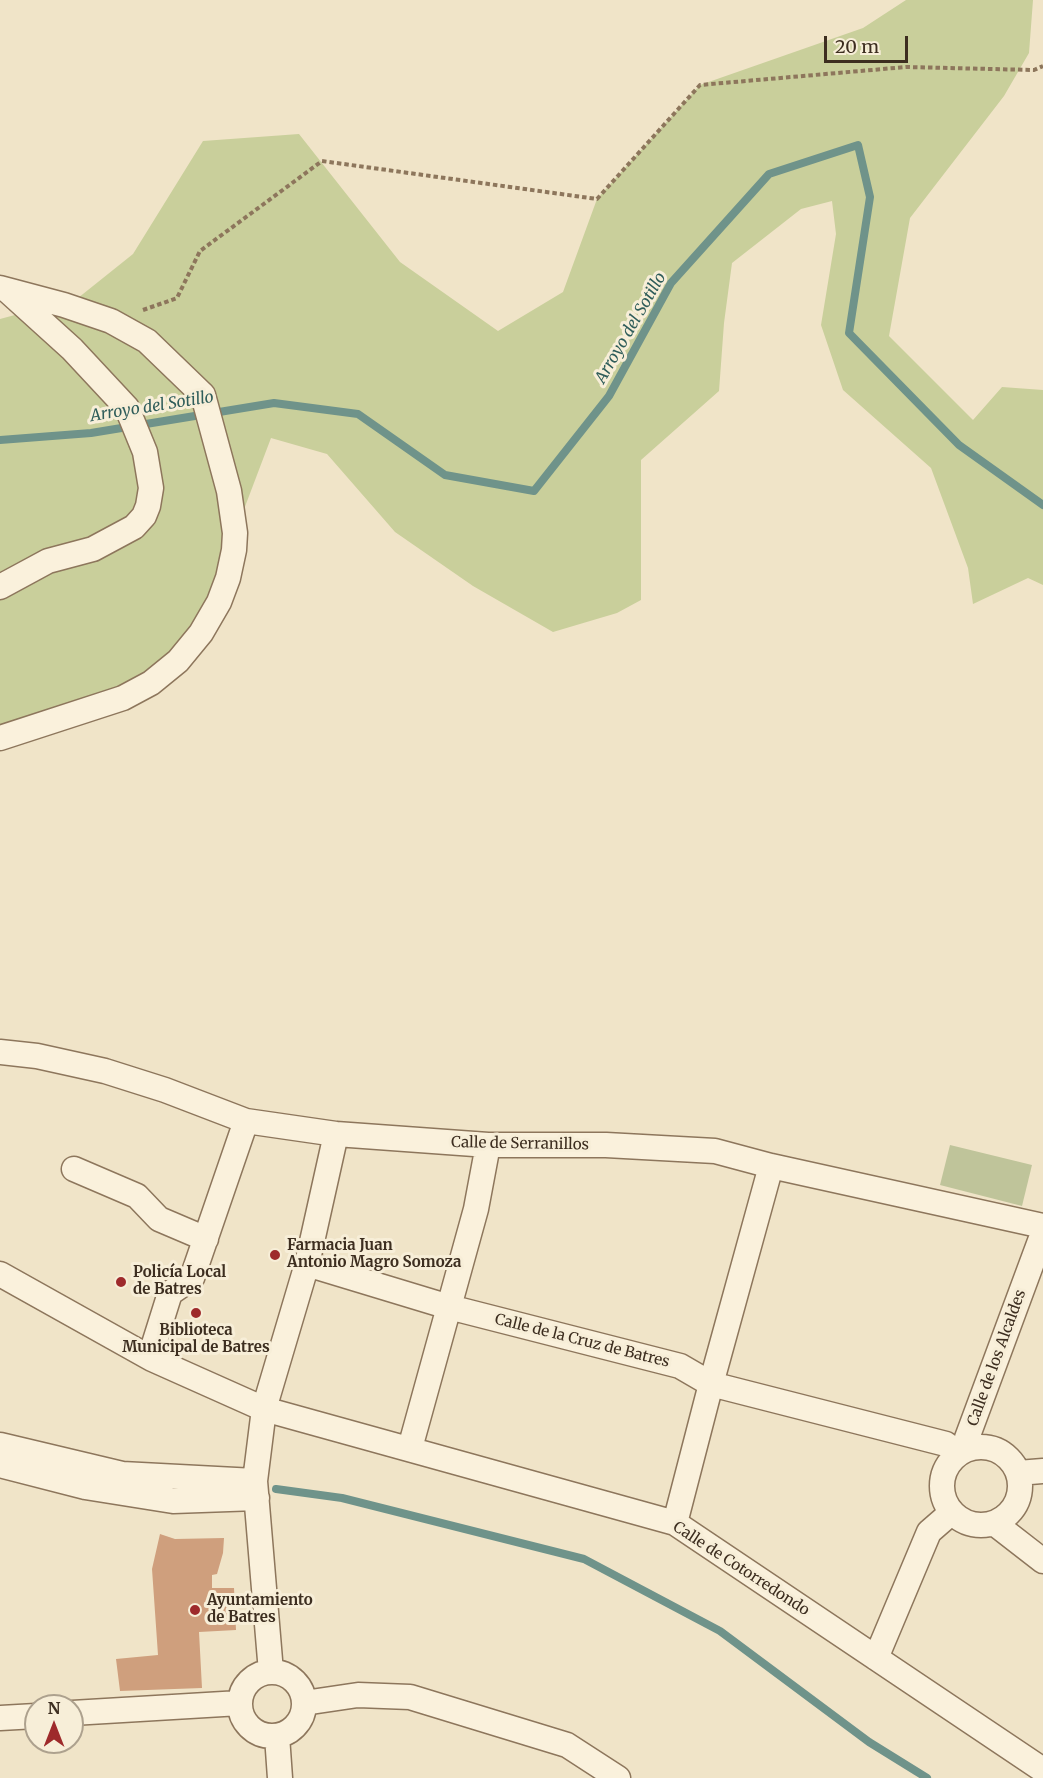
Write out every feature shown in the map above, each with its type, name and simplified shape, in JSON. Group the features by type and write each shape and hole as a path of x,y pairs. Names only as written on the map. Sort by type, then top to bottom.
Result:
{"street":[{"path":"0,738 123,698 151,683 177,661 201,633 219,602 234,550 235,533 229,491 203,394 147,341 111,321 64,305 4,289"},
{"path":"0,587 48,561 93,549 134,527 144,516 148,507 151,488 145,452 127,408 72,349 4,289"},
{"name":"Calle de Serranillos","path":"0,1052 37,1056 105,1071 165,1090 246,1122 336,1134 488,1145 606,1145 715,1151 771,1166 1043,1226"},
{"path":"154,1344 170,1293 192,1278 246,1122"},
{"path":"271,1672 256,1489 264,1409 307,1264 336,1134"},
{"path":"410,1448 476,1209 488,1145"},
{"path":"675,1523 771,1166"},
{"path":"74,1169 137,1196 159,1219 206,1239"},
{"name":"Calle de los Alcaldes","path":"962,1452 1043,1233"},
{"name":"Calle de la Cruz de Batres","path":"307,1264 449,1307 680,1366 711,1384 946,1444 962,1452"},
{"name":"Calle de Cotorredondo","path":"0,1274 152,1359 264,1409 675,1523 1043,1770"},
{"path":"0,1445 122,1474 256,1489"},
{"path":"978,1447 992,1448 1004,1454 1014,1464 1018,1473 1019,1498 1006,1516 994,1523 980,1525 967,1522 952,1512 945,1501 942,1487 944,1474 954,1458 962,1452 978,1447"},
{"path":"0,1465 85,1487 173,1501 256,1489"},
{"path":"1018,1473 1043,1471"},
{"path":"876,1658 929,1532 952,1512"},
{"path":"994,1523 1043,1561"},
{"path":"271,1672 292,1678 303,1694 304,1703 303,1713 294,1728 277,1736 259,1733 251,1728 244,1720 240,1703 247,1684 254,1677 271,1672"},
{"path":"304,1703 358,1695 410,1697 567,1744 618,1778"},
{"path":"84,1712 240,1703"},
{"path":"0,1718 24,1717"},
{"path":"277,1736 280,1778"}],"path":[{"path":"111,321 177,298 200,251 322,161 597,199 700,85 906,67 1034,70 1043,66"}],"green space":[{"path":"906,0 1033,0 1029,53 1004,96 910,218 889,336 973,420 1002,387 1043,390 1043,585 1028,578 973,604 968,568 931,468 843,390 821,325 836,234 832,201 801,209 732,263 724,323 719,391 641,460 641,600 617,613 553,632 473,586 395,532 327,454 271,438 235,533 228,578 151,683 0,738 0,319 78,298 133,254 203,141 299,134 400,262 498,331 563,292 597,199 700,85 863,28"},
{"path":"950,1145 1032,1165 1022,1206 940,1185"}],"building":[{"name":"Ayuntamiento de Batres","path":"160,1534 175,1539 224,1538 223,1553 217,1574 212,1575 212,1588 234,1588 236,1630 199,1632 202,1688 120,1691 116,1659 158,1655 152,1569"}],"waterway":[{"name":"Arroyo del Sotillo","path":"0,440 91,433 274,403 358,414 445,475 534,491 609,396 671,283 769,174 858,145 870,197 849,333 959,445 1043,505"},
{"path":"276,1489 342,1498 584,1559 720,1631 869,1742 927,1778"}],"place":[{"name":"Farmacia Juan Antonio Magro Somoza","path":"275,1255"},
{"name":"Policía Local de Batres","path":"121,1282"},
{"name":"Biblioteca Municipal de Batres","path":"196,1313"},
{"name":"Ayuntamiento de Batres","path":"195,1610"}]}
